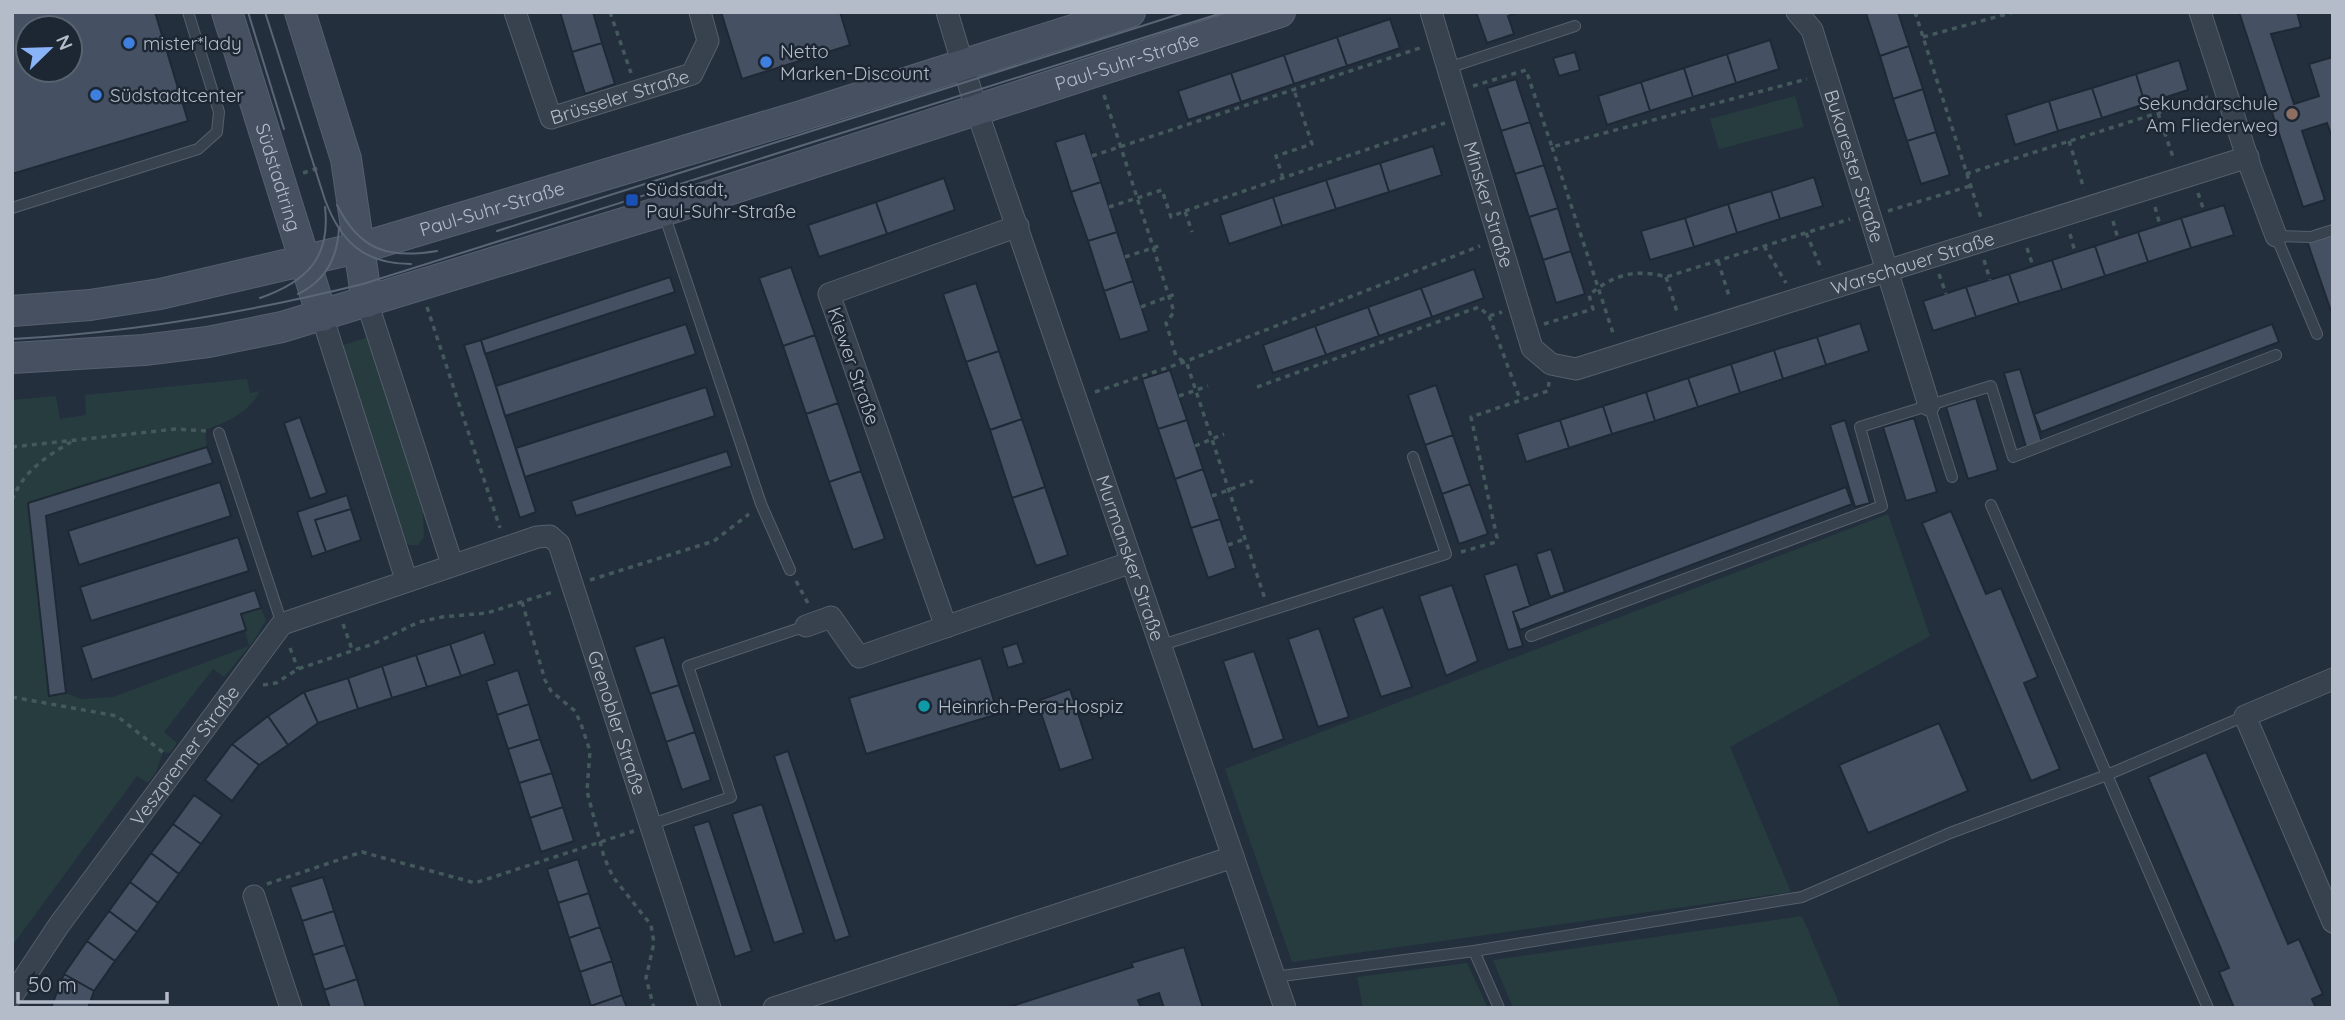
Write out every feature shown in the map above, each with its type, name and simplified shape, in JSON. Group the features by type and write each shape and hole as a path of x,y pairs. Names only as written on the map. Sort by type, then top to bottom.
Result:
{"street":[{"name":"Südstadtring","path":"228,12 322,316"},
{"path":"284,633 336,604 452,564 367,302 346,159 300,12"},
{"name":"Brüsseler Straße","path":"515,12 551,118 692,74 708,41 699,12"},
{"path":"947,12 976,108"},
{"name":"Paul-Suhr-Straße","path":"12,311 90,305 160,294 357,248 962,66 1130,12"},
{"name":"Paul-Suhr-Straße","path":"322,316 663,211 1280,12"},
{"name":"Minsker Straße","path":"1431,12 1532,348 1551,364"},
{"name":"Bukarester Straße","path":"1797,12 1812,30 1929,405"},
{"path":"2200,12 2276,236"},
{"name":"Murmansker Straße","path":"976,108 1284,1008"},
{"name":"Warschauer Straße","path":"1551,364 1576,369 1886,271 1985,247 2090,207 2188,183 2248,157"},
{"name":"Kiewer Straße","path":"946,627 829,294 1018,226"},
{"path":"12,358 144,350 208,342 322,316 406,579"},
{"name":"Grenobler Straße","path":"452,564 507,546 550,536 559,544 710,1008"},
{"path":"812,624 831,617 859,657 1132,562"},
{"name":"Veszpremer Straße","path":"12,996 59,925 176,765 284,633"},
{"path":"2333,679 2245,716 2333,922"},
{"path":"774,1008 1233,857"},
{"path":"259,891 290,1008"}],"lane":[{"path":"12,208 198,149 216,132 219,112 188,12"},
{"path":"1448,68 1575,26"},
{"path":"663,211 761,504 790,570"},
{"path":"2316,334 2276,236 2311,237 2333,230"},
{"path":"1531,636 1882,506 1860,427 1991,386 2013,457 2276,355"},
{"path":"1929,405 1952,477"},
{"path":"219,433 284,633"},
{"path":"1159,646 1446,554 1413,457"},
{"path":"1991,505 2208,1008"},
{"path":"652,824 732,797 688,666 812,624"},
{"path":"1274,977 1474,951 1802,897 1950,833 2107,775 2245,716"},
{"path":"1474,951 1499,1008"}],"path":[{"path":"610,12 637,91"},
{"path":"1915,12 1970,186 1990,280"},
{"path":"1923,37 2014,12"},
{"path":"1092,156 1428,45"},
{"path":"1465,88 1526,70 1619,355"},
{"path":"1552,147 1826,74"},
{"path":"1102,89 1174,312 1166,323 1177,356 1184,362 1196,390 1269,610"},
{"path":"1283,178 1276,156 1312,144 1294,90"},
{"path":"1966,174 2227,91"},
{"path":"2158,113 2188,183 2204,211"},
{"path":"1109,207 1162,190 1171,217 1451,120"},
{"path":"2069,141 2090,207"},
{"path":"281,180 346,159"},
{"path":"1489,316 1509,309 1527,330 1592,309 1589,296 1606,282 1645,270 1666,277 1970,186"},
{"path":"2153,201 2161,225"},
{"path":"1185,211 1192,232"},
{"path":"2111,214 2118,239"},
{"path":"2068,227 2075,252"},
{"path":"1806,233 1831,289"},
{"path":"2024,241 2032,266"},
{"path":"1091,393 1184,362 1489,242"},
{"path":"1125,257 1162,245"},
{"path":"1764,246 1796,299"},
{"path":"1718,261 1736,319"},
{"path":"1937,269 1946,294"},
{"path":"1666,277 1685,335"},
{"path":"1141,307 1178,293"},
{"path":"426,307 507,546"},
{"path":"1257,387 1479,307 1489,316 1521,400"},
{"path":"1446,554 1496,542 1471,417 1548,391 1551,364"},
{"path":"1179,396 1208,386"},
{"path":"12,447 176,429 195,428 219,433"},
{"path":"1195,446 1224,435"},
{"path":"12,500 33,467 73,441"},
{"path":"1212,496 1253,481"},
{"path":"250,684 276,682 298,669 353,652 419,622 487,613 714,541 761,504"},
{"path":"1228,545 1245,539"},
{"path":"790,570 812,624"},
{"path":"522,602 545,680 551,691 575,711 590,751 587,790 599,843 613,877 651,925 654,943 646,978 654,1008"},
{"path":"336,604 353,652"},
{"path":"284,633 298,669"},
{"path":"12,697 117,716 147,737 176,765"},
{"path":"259,891 362,852 475,883 652,824"}],"green space":[{"path":"1795,96 1804,127 1719,149 1710,119"},
{"path":"368,337 423,508 424,537 418,545 409,545 401,538 340,346"},
{"path":"247,379 250,393 260,391 244,411 205,430 207,447 29,504 66,693 81,699 113,697 249,646 241,614 261,608 266,620 255,639 224,677 213,669 164,732 177,743 170,753 163,752 156,772 148,783 137,776 12,946 12,400 56,396 60,419 86,415 85,395"},
{"path":"1888,514 1930,636 1730,747 1791,892 1292,962 1225,769"},
{"path":"1802,916 1841,1008 1513,1008 1493,960"},
{"path":"1467,963 1488,1008 1363,1008 1357,977"}],"building":[{"name":"Südstadtcenter","path":"12,12 155,12 188,121 12,174"},
{"path":"560,12 593,12 602,43 572,52"},
{"name":"Netto Marken-Discount","path":"721,12 840,12 850,45 742,79"},
{"path":"1476,12 1519,12 1508,16 1514,34 1487,43"},
{"path":"1898,12 1909,46 1880,56 1866,13"},
{"path":"2239,12 2297,12 2301,27 2271,34 2294,104 2319,96 2309,64 2333,57 2333,140 2327,123 2302,131 2325,200 2303,207"},
{"path":"1390,19 1400,48 1347,66 1337,37"},
{"path":"1337,37 1347,66 1294,84 1284,55"},
{"path":"1770,40 1779,69 1736,83 1727,54"},
{"path":"602,43 615,84 585,94 572,52"},
{"path":"1909,46 1923,89 1893,99 1880,56"},
{"path":"1575,52 1580,70 1559,76 1553,58"},
{"path":"1727,54 1736,83 1693,97 1684,68"},
{"path":"1284,55 1294,84 1241,102 1231,73"},
{"path":"2179,60 2188,90 2145,104 2136,74"},
{"path":"1684,68 1693,97 1650,111 1641,82"},
{"path":"1231,73 1241,102 1188,120 1178,91"},
{"path":"2136,74 2145,104 2102,118 2092,88"},
{"path":"1516,79 1530,122 1501,131 1487,88"},
{"path":"1641,82 1650,111 1607,125 1598,96"},
{"path":"2092,88 2102,118 2058,131 2049,101"},
{"path":"1923,89 1936,132 1907,141 1893,99"},
{"path":"2049,101 2058,131 2015,145 2006,115"},
{"path":"1530,122 1544,165 1515,174 1501,131"},
{"path":"1936,132 1950,175 1921,184 1907,141"},
{"path":"1085,133 1101,182 1071,192 1055,142"},
{"path":"1433,146 1442,175 1389,192 1380,163"},
{"path":"1380,163 1389,192 1336,209 1326,180"},
{"path":"1544,165 1558,208 1529,217 1515,174"},
{"path":"1814,177 1823,206 1780,219 1771,191"},
{"path":"944,178 955,210 887,234 876,202"},
{"path":"1326,180 1336,209 1282,226 1273,197"},
{"path":"1101,182 1117,232 1088,241 1071,192"},
{"path":"1771,191 1780,219 1737,233 1728,204"},
{"path":"1273,197 1282,226 1229,244 1220,215"},
{"path":"876,202 887,234 819,257 808,225"},
{"path":"1728,204 1737,233 1694,247 1685,218"},
{"path":"2224,205 2234,235 2191,248 2181,218"},
{"path":"1558,208 1571,251 1543,260 1529,217"},
{"path":"1685,218 1694,247 1650,260 1641,231"},
{"path":"2181,218 2191,248 2148,262 2138,232"},
{"path":"1117,232 1133,281 1104,291 1088,241"},
{"path":"2138,232 2148,262 2105,276 2095,246"},
{"path":"2333,233 2333,317 2307,241"},
{"path":"2095,246 2105,276 2062,290 2052,260"},
{"path":"1571,251 1585,294 1556,303 1543,260"},
{"path":"2052,260 2062,290 2019,303 2009,274"},
{"path":"791,267 815,335 783,346 759,278"},
{"path":"1474,269 1484,298 1432,317 1421,288"},
{"path":"2009,274 2019,303 1976,317 1966,287"},
{"path":"670,277 675,292 485,354 481,340"},
{"path":"1133,281 1149,331 1120,340 1104,291"},
{"path":"976,283 999,351 966,362 943,294"},
{"path":"1966,287 1976,317 1933,331 1923,301"},
{"path":"1421,288 1432,317 1379,336 1368,307"},
{"path":"1368,307 1379,336 1326,355 1315,326"},
{"path":"1860,323 1869,351 1826,365 1817,337"},
{"path":"686,324 696,354 505,416 496,386"},
{"path":"2272,324 2279,342 2041,432 2034,414"},
{"path":"1315,326 1326,355 1273,373 1263,345"},
{"path":"815,335 838,403 806,414 783,346"},
{"path":"1817,337 1826,365 1783,379 1774,350"},
{"path":"481,340 536,512 520,518 464,345"},
{"path":"1774,350 1783,379 1740,393 1731,364"},
{"path":"999,351 1022,419 990,430 966,362"},
{"path":"1731,364 1740,393 1698,407 1688,378"},
{"path":"2020,369 2042,442 2026,447 2004,373"},
{"path":"1170,370 1187,420 1158,429 1142,379"},
{"path":"1688,378 1698,407 1655,421 1646,392"},
{"path":"1436,385 1453,435 1425,445 1408,395"},
{"path":"706,387 715,416 525,477 516,448"},
{"path":"1646,392 1655,421 1612,434 1603,406"},
{"path":"1976,398 1998,470 1968,479 1946,407"},
{"path":"838,403 861,471 829,482 806,414"},
{"path":"1603,406 1612,434 1569,448 1560,420"},
{"path":"300,417 327,493 310,499 284,423"},
{"path":"1914,418 1937,492 1906,501 1883,427"},
{"path":"1022,419 1045,487 1012,498 990,430"},
{"path":"1187,420 1203,469 1175,479 1158,429"},
{"path":"1560,420 1569,448 1526,462 1517,434"},
{"path":"1845,420 1870,503 1855,507 1830,425"},
{"path":"1453,435 1470,484 1442,494 1425,445"},
{"path":"207,447 213,463 46,516 66,693 49,696 28,503"},
{"path":"727,451 732,466 576,516 571,501"},
{"path":"1203,469 1220,519 1191,528 1175,479"},
{"path":"861,471 885,539 853,550 829,482"},
{"path":"220,482 231,516 79,565 68,531"},
{"path":"1470,484 1488,534 1459,544 1442,494"},
{"path":"1045,487 1068,555 1036,566 1012,498"},
{"path":"1846,487 1852,504 1520,630 1513,612"},
{"path":"347,495 351,509 315,520 326,552 312,557 297,512"},
{"path":"351,509 361,540 326,552 315,520"},
{"path":"1951,511 1986,594 2001,588 2038,677 2024,683 2060,769 2031,781 1922,523"},
{"path":"1220,519 1236,568 1208,578 1191,528"},
{"path":"238,537 249,571 91,621 80,587"},
{"path":"1551,549 1565,592 1550,597 1536,554"},
{"path":"1517,564 1530,606 1513,612 1523,646 1508,650 1484,575"},
{"path":"1452,585 1478,661 1446,676 1419,596"},
{"path":"255,590 261,608 241,614 246,630 92,680 81,647"},
{"path":"1383,607 1412,687 1381,697 1353,618"},
{"path":"1319,628 1349,717 1318,727 1288,639"},
{"path":"484,632 495,664 461,676 450,644"},
{"path":"664,637 679,685 650,694 634,647"},
{"path":"1017,643 1024,663 1008,668 1002,648"},
{"path":"450,644 461,676 427,687 416,655"},
{"path":"1254,651 1284,739 1253,750 1223,661"},
{"path":"416,655 427,687 392,698 382,666"},
{"name":"Heinrich-Pera-Hospiz","path":"981,658 998,714 866,754 849,698"},
{"path":"382,666 392,698 358,709 348,678"},
{"path":"518,670 529,704 497,715 486,681"},
{"path":"348,678 358,709 318,723 304,692"},
{"path":"679,685 695,732 666,742 650,694"},
{"path":"1070,689 1093,759 1060,770 1037,701"},
{"path":"304,692 318,723 288,745 268,716"},
{"path":"529,704 540,739 508,749 497,715"},
{"path":"268,716 288,745 259,765 232,744"},
{"path":"1939,723 1968,791 1868,833 1839,765"},
{"path":"695,732 711,780 682,790 666,742"},
{"path":"540,739 552,773 519,783 508,749"},
{"path":"232,744 259,765 232,801 205,780"},
{"path":"788,751 850,936 835,941 774,756"},
{"path":"2206,752 2288,944 2299,939 2323,994 2312,999 2316,1008 2234,1008 2219,972 2229,968 2148,777"},
{"path":"552,773 563,807 530,818 519,783"},
{"path":"194,795 222,815 201,844 173,824"},
{"path":"762,804 804,933 774,943 732,814"},
{"path":"563,807 574,841 541,852 530,818"},
{"path":"709,821 752,951 735,957 693,826"},
{"path":"173,824 201,844 179,874 151,853"},
{"path":"151,853 179,874 158,903 130,882"},
{"path":"578,859 589,893 558,903 547,869"},
{"path":"323,877 334,911 302,921 290,887"},
{"path":"130,882 158,903 137,932 109,911"},
{"path":"589,893 600,927 569,938 558,903"},
{"path":"109,911 137,932 115,961 87,941"},
{"path":"334,911 345,945 313,955 302,921"},
{"path":"600,927 612,961 580,972 569,938"},
{"path":"87,941 115,961 94,991 64,974"},
{"path":"345,945 357,979 324,990 313,955"},
{"path":"1184,947 1203,1008 1164,1008 1159,993 1138,1000 1141,1008 1006,1008 1133,967 1131,963"},
{"path":"612,961 622,995 591,1006 580,972"},
{"path":"64,974 94,991 88,1008 51,1008"},
{"path":"357,979 366,1008 330,1008 324,990"},
{"path":"622,995 627,1008 591,1006"}],"tram line":[{"path":"248,12 284,129"},
{"path":"265,12 331,215 347,239 367,255 394,263 411,264"},
{"path":"497,231 1186,12"},
{"path":"12,339 100,332 189,320 277,304 363,284 1225,12"},
{"path":"337,205 356,233 378,248 404,254 437,251"},
{"path":"260,298 290,284 312,266 324,240 325,207"},
{"path":"298,294 316,282 328,267 336,248 339,227"}],"place":[{"name":"mister*lady","path":"129,43"},
{"name":"Netto Marken-Discount","path":"766,62"},
{"name":"Südstadtcenter","path":"96,95"},
{"name":"Sekundarschule Am Fliederweg","path":"2292,114"},
{"name":"Südstadt, Paul-Suhr-Straße","path":"632,200"},
{"name":"Heinrich-Pera-Hospiz","path":"924,706"}]}
